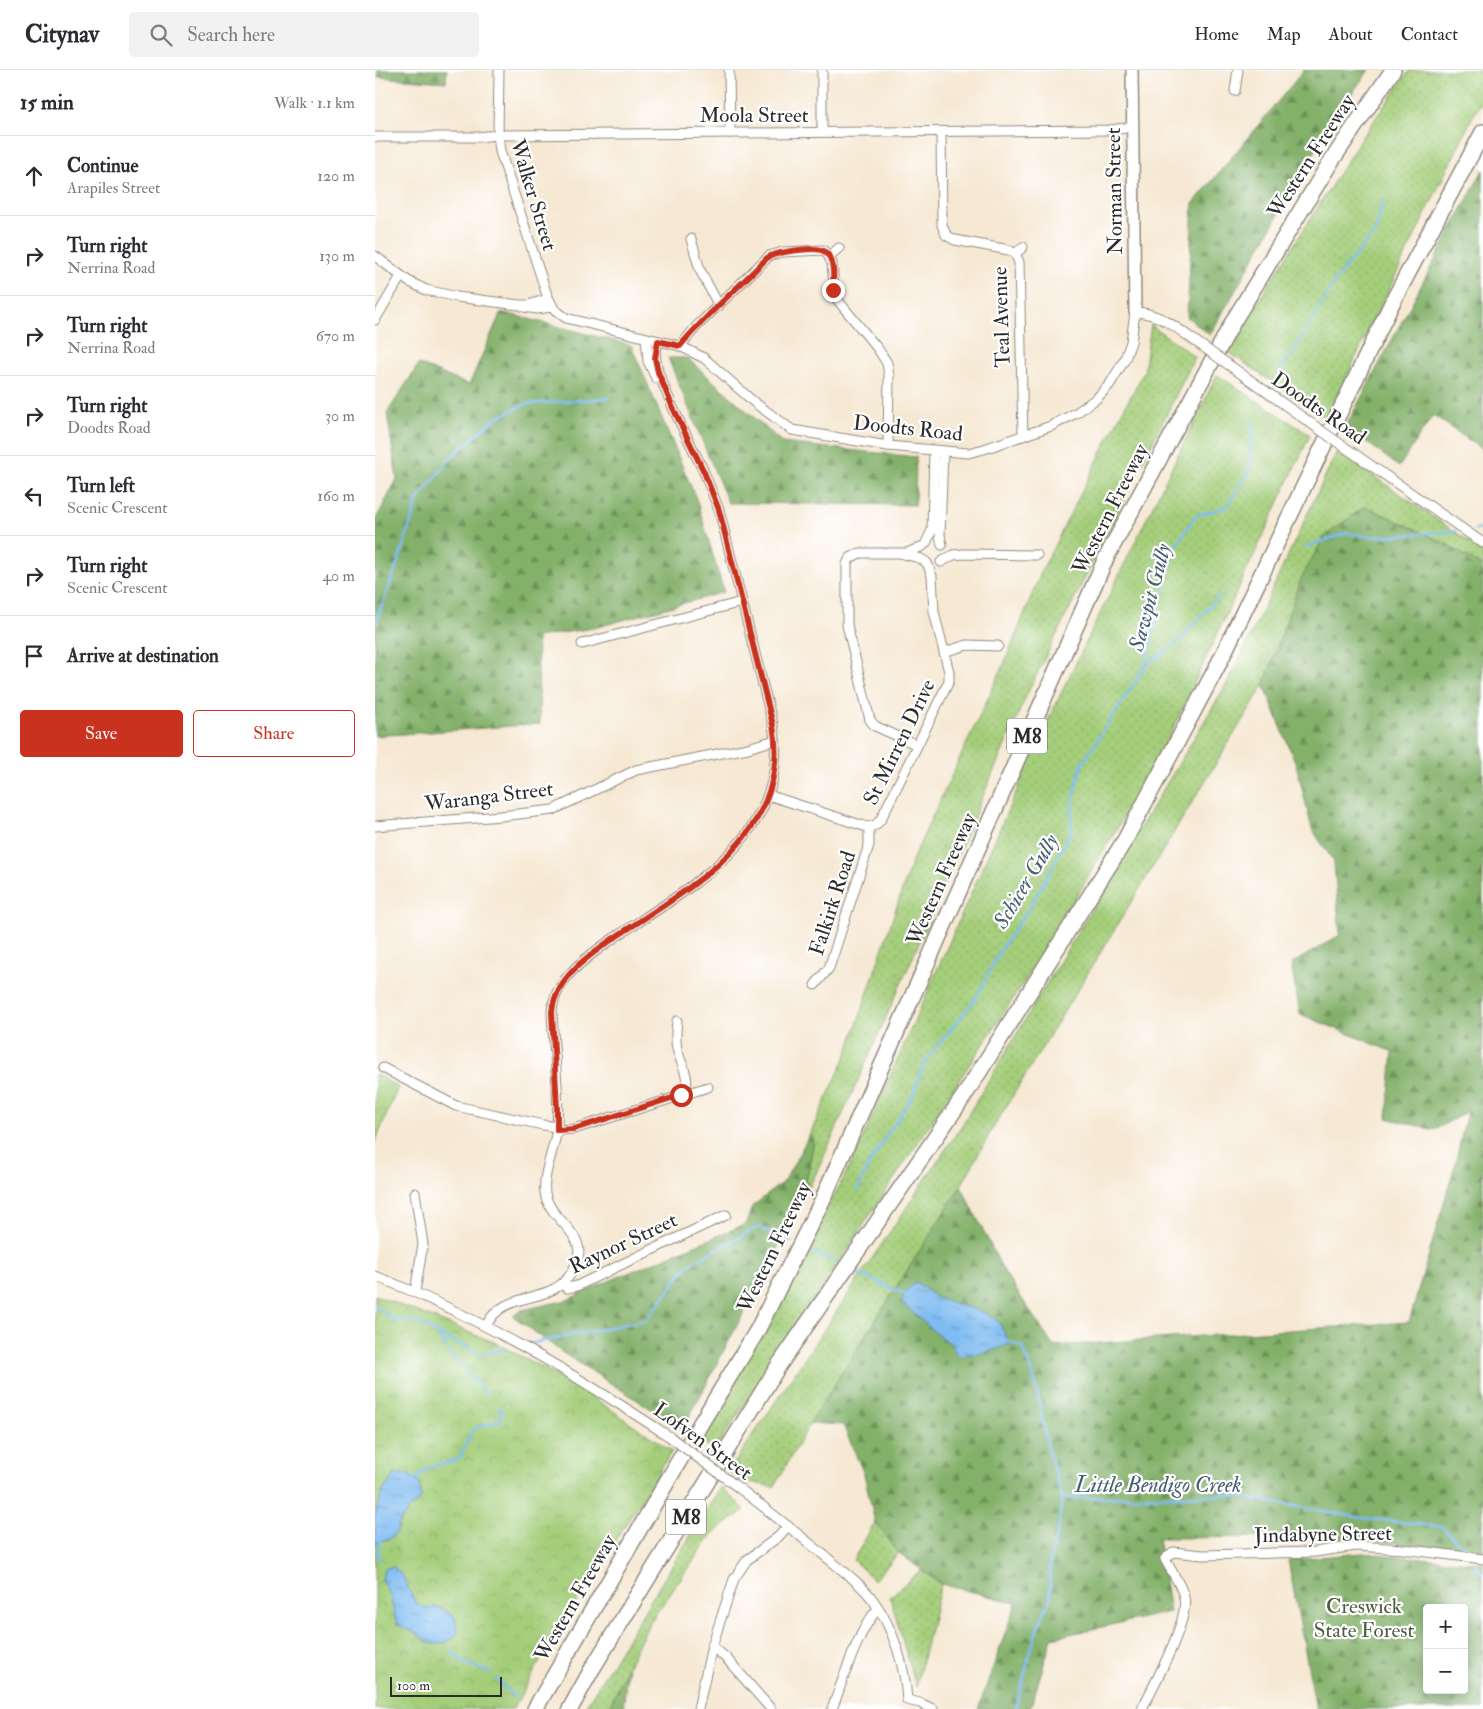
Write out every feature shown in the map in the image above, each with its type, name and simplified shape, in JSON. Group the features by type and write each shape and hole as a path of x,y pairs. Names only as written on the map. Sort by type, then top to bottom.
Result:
{"highway":[{"name":"Western Freeway","path":"535,1709 701,1422 757,1331 817,1210 1106,558 1234,320 1330,163 1393,70"},
{"name":"M8","path":"570,1709 592,1669 779,1365 965,1096 1125,840 1219,663 1392,303 1483,132"}],"street":[{"name":"Walker Street","path":"499,70 498,135 500,151 550,303"},
{"path":"729,70 730,133"},
{"path":"822,70 822,132"},
{"name":"Norman Street","path":"1132,70 1135,312"},
{"path":"1235,91 1239,70"},
{"name":"Moola Street","path":"375,137 468,138 498,135 1111,130 1133,127"},
{"name":"Teal Avenue","path":"941,132 941,217 944,231 948,237 955,240 1005,248 1015,254 1019,262 1023,436"},
{"path":"691,239 699,267 719,306"},
{"path":"1015,254 1023,247"},
{"path":"829,256 839,248"},
{"path":"680,346 696,327 771,255 781,252 823,250 829,256 833,265 833,290 835,296 883,352 887,363 889,376 888,446"},
{"path":"375,256 417,286 433,292 532,309 550,303"},
{"path":"375,320 401,276"},
{"name":"Doodts Road","path":"550,303 559,314 566,318 680,346 704,358 755,403 792,430 888,446 938,452 973,452 1023,436 1063,420 1085,407 1101,394 1117,373 1128,351 1135,312 1150,314 1162,318 1483,543"},
{"path":"646,338 650,367 673,408"},
{"path":"562,1285 574,1269 578,1259 579,1248 575,1237 554,1211 546,1196 546,1179 557,1128 552,1012 555,997 571,974 590,955 700,880 733,850 751,830 768,795 775,772 773,725 719,510 673,408 656,364 655,356 658,341"},
{"path":"926,562 922,556 932,530 938,452"},
{"path":"938,452 940,535 945,554 941,562"},
{"path":"917,745 875,726 870,720 847,625 846,569 850,558 856,554 911,552 934,541 963,554"},
{"path":"901,553 934,565 950,557 963,554 1037,555"},
{"name":"St Mirren Drive","path":"768,795 869,827 876,825 881,819 949,684 949,672 936,619 933,576 926,562"},
{"name":"St Mirren Drive","path":"933,591 941,562"},
{"path":"582,644 742,602"},
{"path":"944,652 967,645 999,646"},
{"name":"Waranga Street","path":"375,826 553,810 636,770 775,743"},
{"name":"Falkirk Road","path":"815,985 827,972 833,955 869,845 869,827"},
{"path":"677,1021 677,1044 688,1081 687,1087 681,1095"},
{"path":"383,1068 456,1106 557,1128 574,1129 708,1087"},
{"path":"415,1193 423,1244 415,1292"},
{"name":"Raynor Street","path":"486,1326 493,1314 503,1306 546,1294 562,1285 568,1288 577,1286 727,1215"},
{"name":"Lofven Street","path":"375,1276 415,1292 486,1326 571,1373 670,1437 788,1526 861,1586 873,1600 891,1633 900,1658 907,1705 920,1703 933,1709"},
{"path":"698,1709 711,1646 730,1588 747,1560 778,1537 788,1526"},
{"name":"Jindabyne Street","path":"1142,1709 1171,1648 1184,1608 1184,1597 1165,1558 1173,1552 1203,1555 1315,1552 1356,1546 1403,1549 1483,1559"},
{"path":"832,1709 863,1632 878,1609"},
{"path":"711,1646 727,1659 771,1709"}],"green space":[{"path":"378,70 447,70 446,82 378,77"},
{"path":"1304,70 1369,70 1333,119 1210,335 1187,317 1193,204"},
{"path":"1410,70 1483,70 1483,100 1472,118 1326,419 1227,351 1362,137"},
{"path":"1483,170 1483,450 1433,415 1399,467 1346,426"},
{"path":"501,312 631,345 696,498 724,592 594,628 537,637 540,724 375,736 375,521 397,479 387,413 419,364 469,385"},
{"path":"1151,325 1195,357 1027,694 933,912 821,1163 803,1199 813,1145 811,1132 847,1054 913,858 1004,664 1042,570 1144,372"},
{"path":"668,358 687,358 783,443 916,457 915,505 728,503"},
{"path":"1217,375 1310,435 1163,750 1044,952 714,1451 702,1442 852,1162 1047,722"},
{"path":"1337,451 1483,552 1483,567 1443,542 1302,577 1264,685 990,1133 961,1186 810,1423 774,1487 740,1480 729,1471 962,1125 1232,675"},
{"path":"1365,506 1443,542 1483,567 1483,1551 1334,1537 1158,1538 1170,1612 1052,1638 1030,1709 978,1709 1016,1603 941,1584 899,1553 875,1522 864,1474 843,1425 810,1423 961,1186 1003,1270 1053,1346 1409,1322 1455,1165 1467,1112 1434,1130 1387,1118 1393,1052 1300,1014 1291,964 1340,935 1334,862 1312,829 1296,764 1264,685 1302,577 1324,537"},
{"path":"375,1074 398,1087 375,1143"},
{"path":"811,1132 813,1145 803,1199 683,1429 563,1353 513,1316 522,1310 567,1300 746,1224 752,1207 785,1180"},
{"path":"375,1295 496,1343 573,1384 672,1451 551,1642 513,1709 375,1709"},
{"path":"721,1486 745,1510 712,1534 650,1622 628,1665 609,1709 584,1709"},
{"path":"875,1522 899,1553 874,1580 853,1560"},
{"name":"Creswick State Forest","path":"1362,1553 1483,1563 1483,1709 1316,1709 1288,1560"},
{"path":"922,1569 941,1584 916,1687 890,1597"},
{"path":"628,1665 623,1709 609,1709"}],"water":[{"path":"916,1282 936,1298 983,1312 998,1321 1010,1344 985,1353 958,1356 951,1344 901,1302 905,1292"},
{"path":"395,1474 408,1474 420,1484 421,1498 408,1511 391,1538 375,1543 375,1515 383,1491"},
{"path":"394,1567 402,1575 415,1602 425,1608 441,1608 455,1617 458,1633 455,1636 448,1641 433,1644 397,1624 389,1593 382,1581 384,1568"}],"waterway":[{"name":"Sawpit Gully","path":"1280,369 1302,339 1334,282 1377,228 1383,198"},
{"path":"375,624 398,562 418,499 452,456 496,418 526,404 609,398"},
{"name":"Sawpit Gully","path":"1146,665 1175,547 1195,516 1227,507 1249,471 1253,421"},
{"name":"Schicer Gully","path":"1475,530 1483,529"},
{"name":"Schicer Gully","path":"1306,547 1347,533 1373,537 1456,531"},
{"name":"Schicer Gully","path":"857,1191 870,1162 913,1095 924,1063 976,998 1001,949 1030,907 1071,832 1072,802 1082,764 1146,665 1176,644 1219,596"},
{"name":"Little Bendigo Creek","path":"528,1344 646,1320 689,1264 758,1227 792,1242"},
{"name":"Little Bendigo Creek","path":"806,1249 839,1264"},
{"name":"Little Bendigo Creek","path":"853,1271 907,1295"},
{"name":"Little Bendigo Creek","path":"375,1305 394,1320 415,1321 481,1354 504,1350"},
{"path":"437,1335 462,1368 486,1393"},
{"name":"Little Bendigo Creek","path":"1006,1340 1023,1347 1035,1382 1048,1449 1062,1498 1230,1495 1363,1518 1442,1527 1468,1552"},
{"path":"413,1482 427,1468 459,1459 473,1429 500,1421 502,1411 499,1408"},
{"path":"1015,1709 1036,1632 1050,1599 1050,1560 1059,1524 1062,1498"},
{"path":"380,1539 378,1554 380,1559"},
{"name":"Little Bendigo Creek","path":"1476,1564 1483,1575"},
{"path":"451,1651 461,1661 490,1673"},
{"path":"496,1679 515,1697"}],"route":[{"path":"681,1095 574,1129 557,1130 552,1012 555,997 561,986 590,955 700,880 733,850 751,830 761,813 775,772 776,746 773,725 719,510 704,472 660,377 655,356 656,350 658,341 680,346 696,327 773,254 781,252 824,251 830,257 832,263 833,290"}]}
